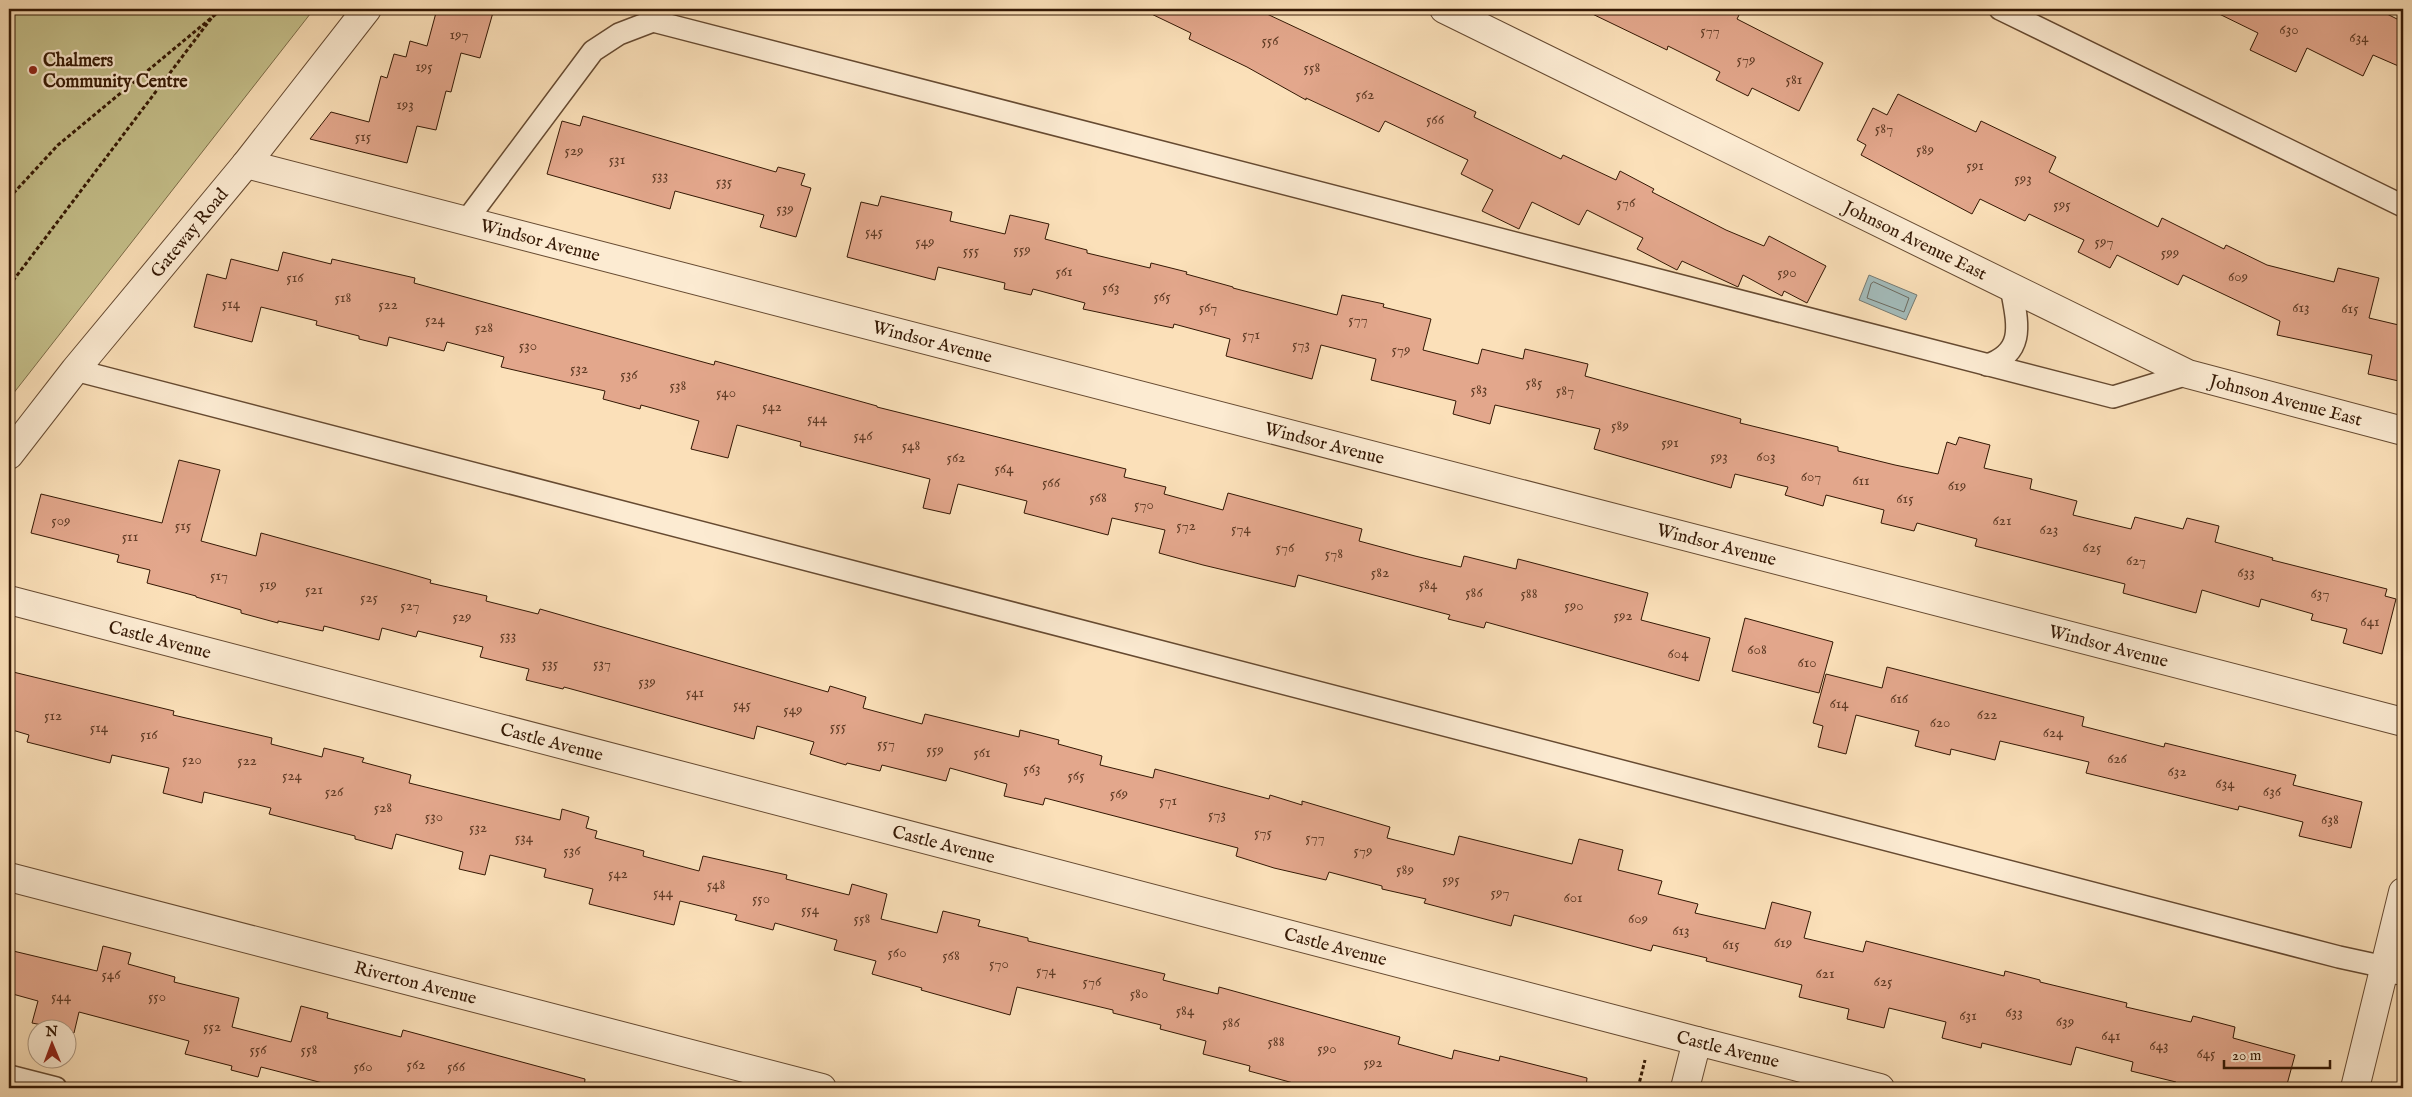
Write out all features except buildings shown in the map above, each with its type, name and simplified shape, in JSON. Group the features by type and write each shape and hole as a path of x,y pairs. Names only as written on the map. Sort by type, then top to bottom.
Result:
{"street":[{"name":"Gateway Road","path":"9,455 75,370 246,164 367,9"},
{"name":"Johnson Avenue East","path":"1444,9 2188,374 2403,430"},
{"name":"Windsor Avenue","path":"246,164 2403,722"},
{"name":"Castle Avenue","path":"9,600 1880,1088"},
{"name":"Riverton Avenue","path":"9,877 822,1088"},
{"path":"2355,1088 2394,969 2403,892"},
{"path":"1685,1088 1697,1041"}],"lane":[{"path":"2000,9 2403,206"},
{"path":"466,221 593,51 619,34 657,15 2113,397 2188,374"},
{"path":"1986,365 2000,361 2009,354 2016,338 2016,316 2011,287"},
{"path":"75,370 2339,957 2394,969"},
{"path":"9,1076 56,1088"}],"path":[{"path":"9,198 58,145 222,9"},
{"path":"9,286 213,16"}],"shaded area":[{"path":"9,9 314,9 9,399"}],"water":[{"path":"1869,275 1917,295 1906,320 1859,300"}],"place":[{"name":"Chalmers Community Centre","path":"33,70"}]}
